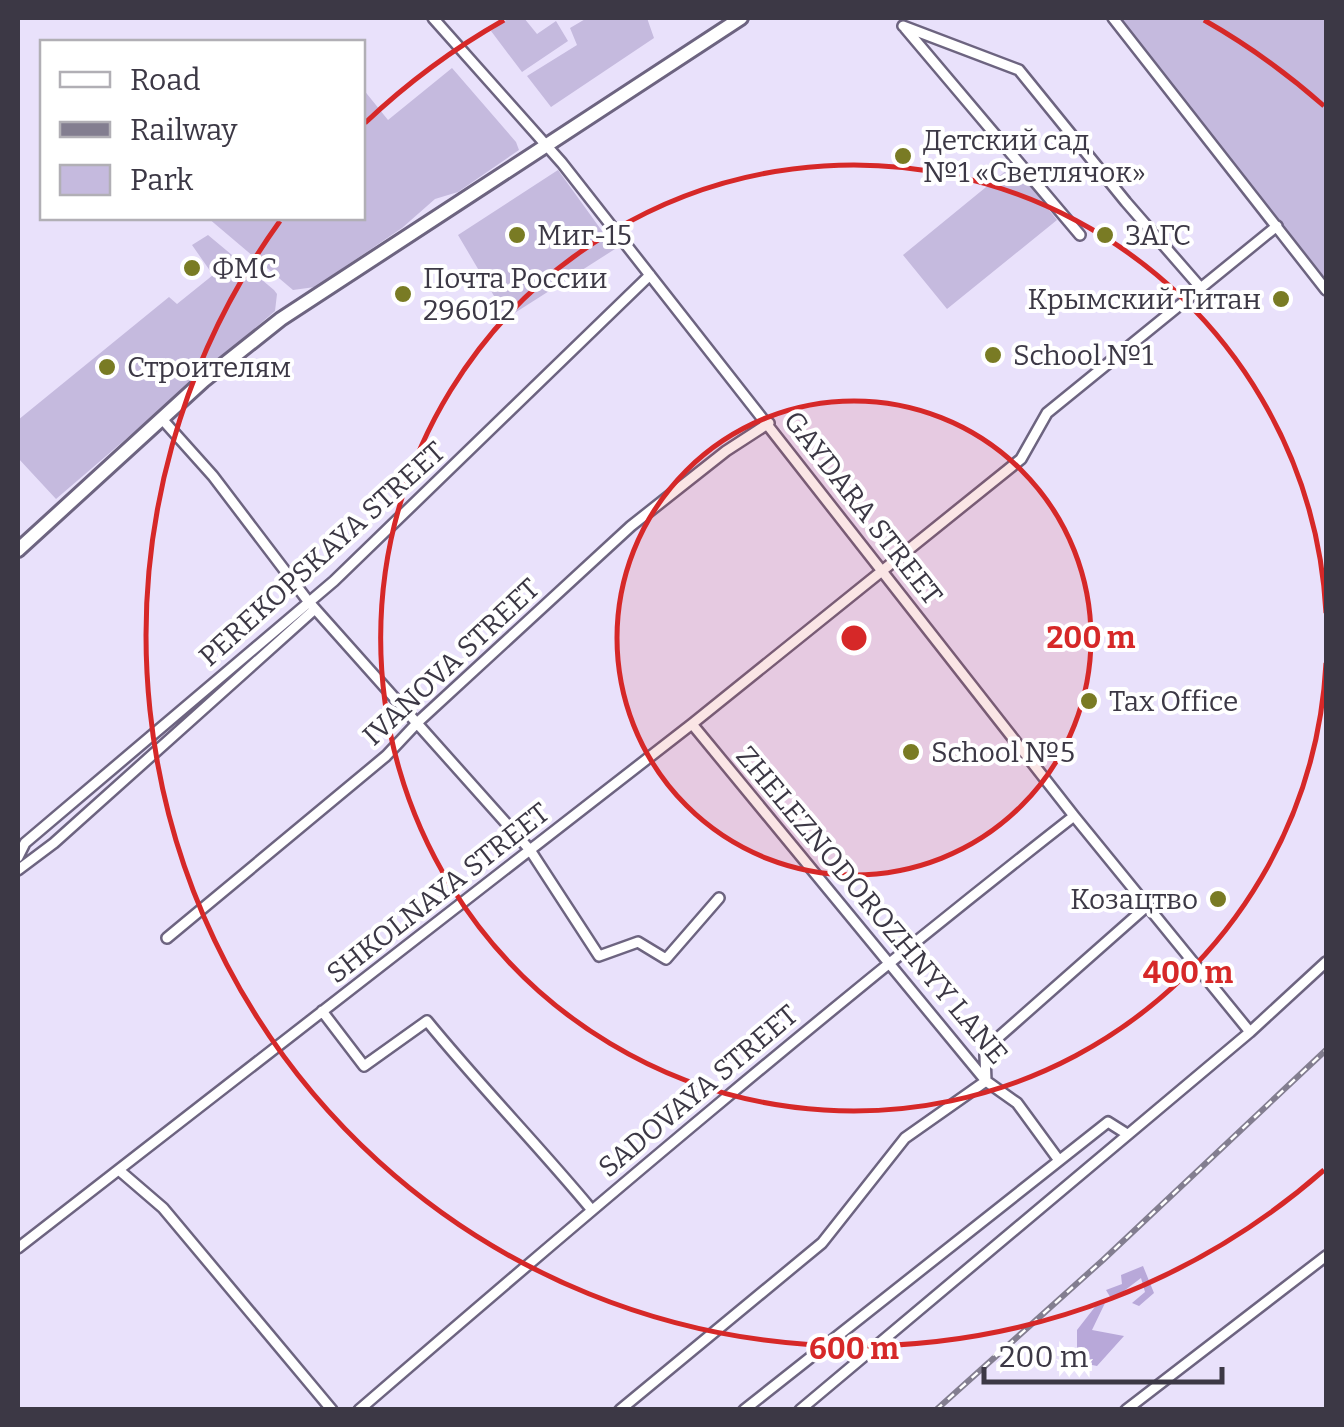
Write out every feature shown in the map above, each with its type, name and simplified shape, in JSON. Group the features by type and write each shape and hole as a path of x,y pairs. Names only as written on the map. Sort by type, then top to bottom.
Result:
{"highway":[{"path":"18,550 162,419 281,319 741,18"}],"street":[{"name":"GAYDARA STREET","path":"433,18 548,146 1146,907 1250,1032"},
{"path":"1113,18 1326,290"},
{"path":"1080,235 903,26 1019,70 1200,287"},
{"name":"SHKOLNAYA STREET","path":"18,1248 692,724 1022,459 1046,413 1277,226"},
{"name":"PEREKOPSKAYA STREET","path":"18,858 26,843 311,605 650,275"},
{"path":"162,419 212,476 311,605 530,850 599,956 638,942 666,958 719,898"},
{"name":"IVANOVA STREET","path":"167,938 386,756 631,526 768,423"},
{"path":"18,870 54,843 311,605"},
{"name":"ZHELEZNODOROZHNYY LANE","path":"692,724 986,1081 1017,1104 1058,1159"},
{"name":"SADOVAYA STREET","path":"359,1410 591,1209 889,960 1074,816"},
{"path":"620,1410 822,1243 906,1138 986,1081 985,1055 992,1042 1146,907"},
{"path":"800,1410 1250,1032 1326,962"},
{"path":"322,1012 364,1066 427,1021 591,1209"},
{"path":"744,1410 1108,1122 1127,1134"},
{"path":"120,1171 163,1208 332,1410"},
{"path":"1126,1410 1326,1256"}],"green space":[{"path":"509,18 524,18 537,34 556,21 568,41 522,72 491,31"},
{"path":"587,18 647,18 654,38 551,107 527,76 577,45 570,28"},
{"path":"1120,18 1326,18 1326,279"},
{"path":"452,68 519,150 458,192 435,199 402,228 315,287 293,290 210,220 365,220 365,91 388,120"},
{"path":"1013,165 1057,220 947,309 903,255"},
{"path":"558,170 615,249 507,318 458,235"},
{"path":"208,235 274,290 275,311 56,499 18,458 18,420 169,297 177,304 213,275 192,245"}],"shaded area":[{"path":"1143,1266 1154,1293 1139,1306 1132,1303 1145,1292 1141,1278 1112,1300 1106,1290 1122,1284 1121,1275"},
{"path":"1098,1303 1105,1303 1092,1330 1124,1336 1097,1366 1077,1362 1077,1330"}],"railway":[{"path":"936,1410 1103,1260 1326,1050"}],"place":[{"name":"Детский сад №1 «Светлячок»","path":"903,156"},
{"name":"Миг-15","path":"517,235"},
{"name":"ЗАГС","path":"1105,235"},
{"name":"ФМС","path":"192,268"},
{"name":"Почта России 296012","path":"403,294"},
{"name":"Крымский Титан","path":"1281,299"},
{"name":"School №1","path":"993,355"},
{"name":"Строителям","path":"107,367"},
{"name":"Tax Office","path":"1089,701"},
{"name":"School №5","path":"911,752"},
{"name":"Козацтво","path":"1218,899"}]}
